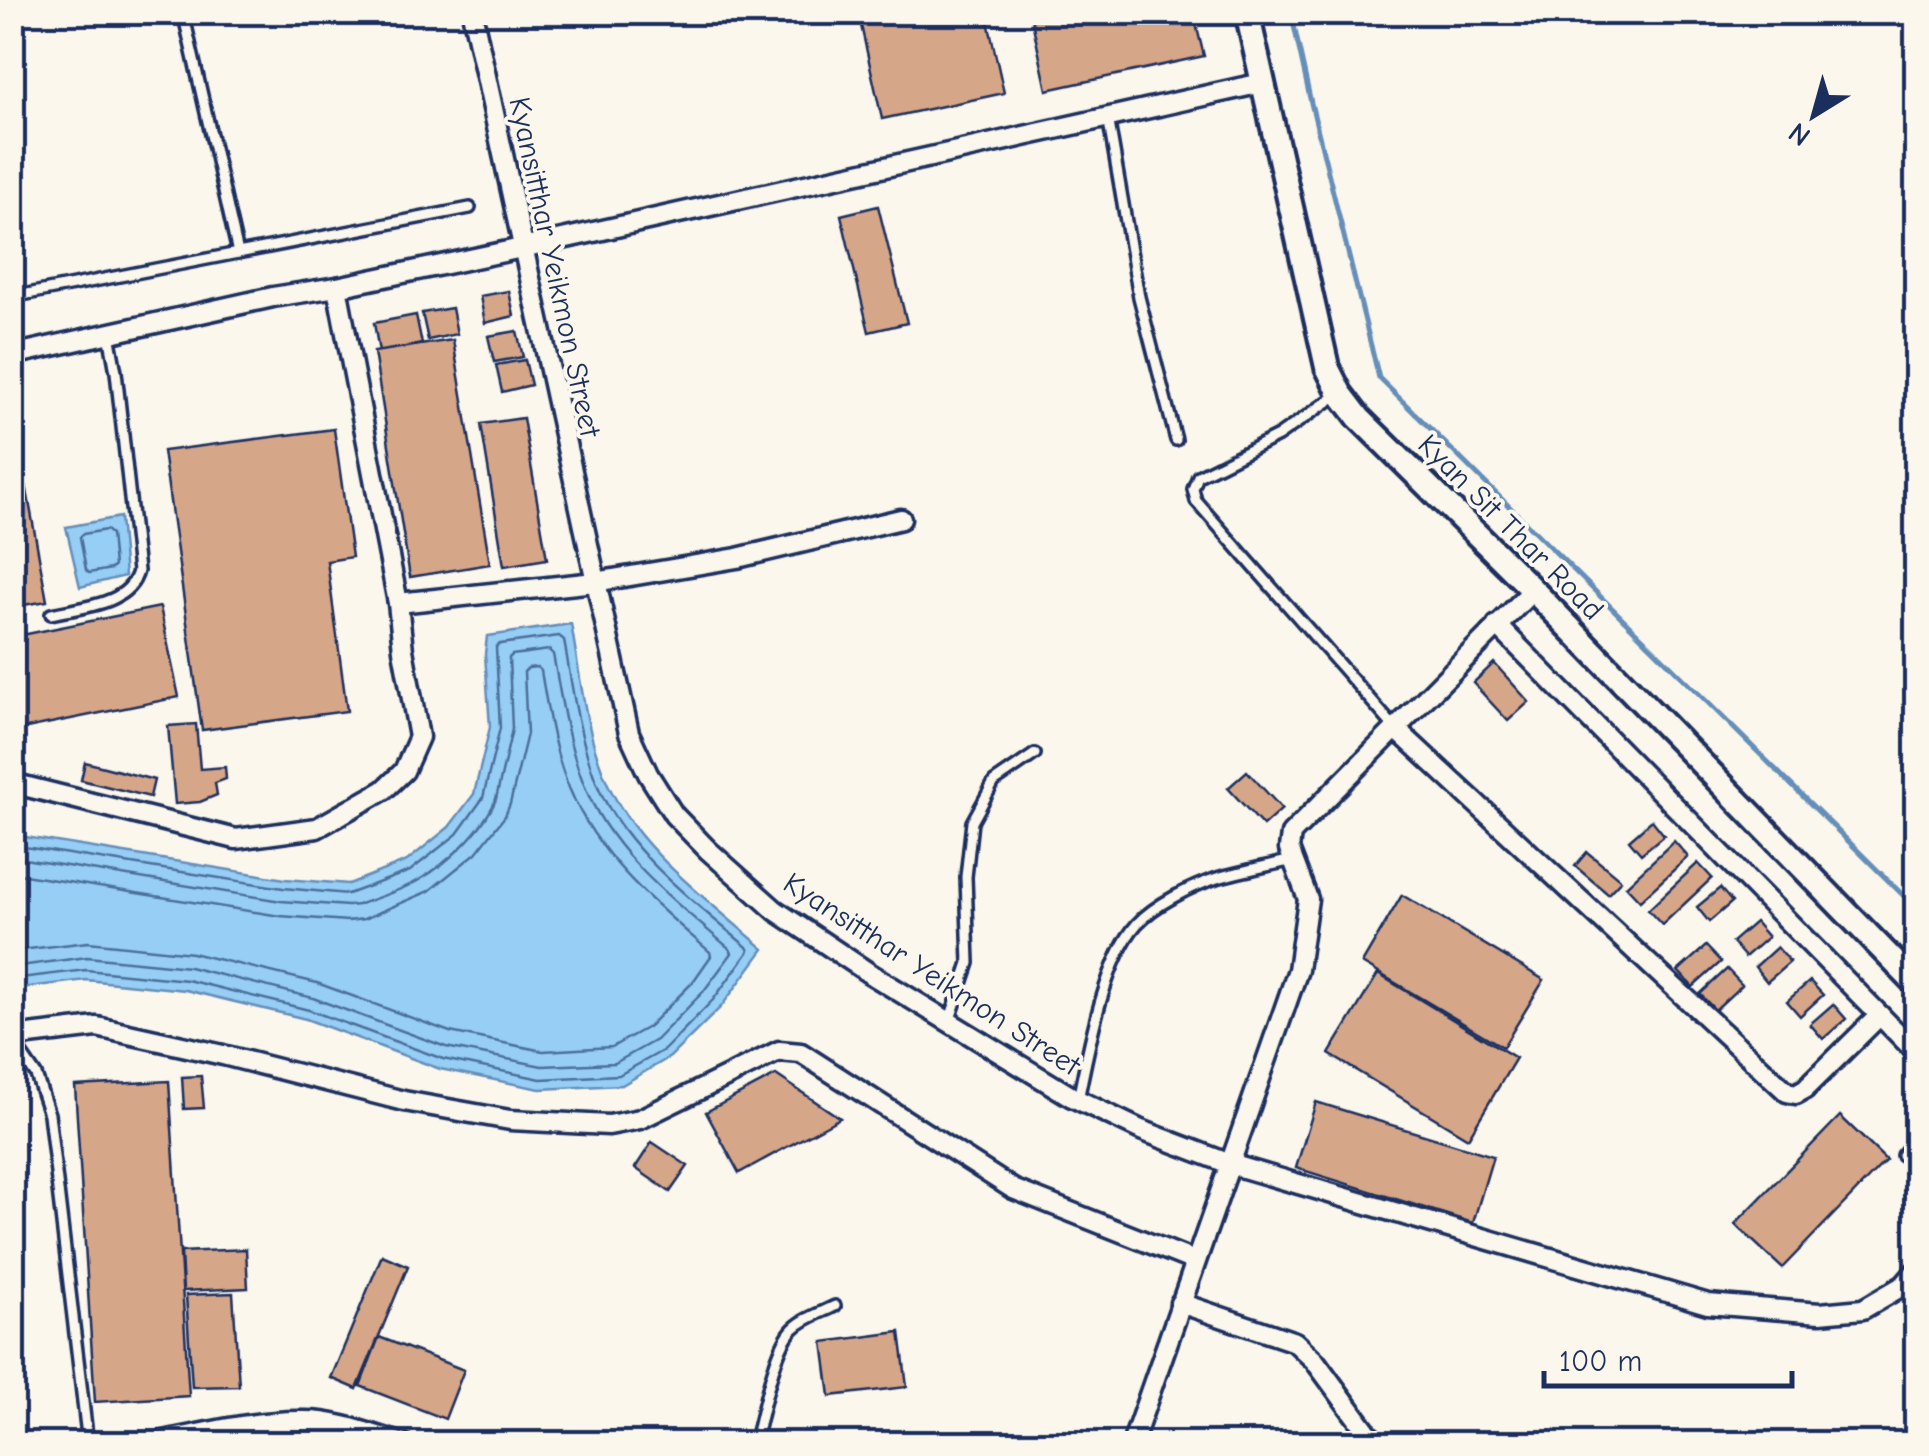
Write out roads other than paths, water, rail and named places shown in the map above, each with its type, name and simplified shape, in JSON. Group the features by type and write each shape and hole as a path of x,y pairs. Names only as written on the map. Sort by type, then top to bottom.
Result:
{"main road":[{"name":"Kyan Sit Thar Road","path":"1247,12 1327,367 1340,393 1359,418 1533,590 1916,984"}],"street":[{"name":"Kyansitthar Yeikmon Street","path":"472,12 629,732 648,774 674,816 775,910 1078,1100 1141,1130 1230,1164 1708,1304 1820,1313 1863,1310 1904,1286 1916,1271"},
{"path":"12,355 522,248 1262,82"},
{"path":"12,783 236,840 316,828 384,790 404,771 419,737 398,603 338,287"},
{"path":"398,603 595,582 737,558 901,518"},
{"path":"1132,1444 1298,970 1308,899 1289,850 1291,834 1533,590"},
{"path":"1498,625 1916,1052"},
{"path":"1395,728 1788,1092 1796,1094 1805,1089 1880,1015"},
{"path":"12,1039 96,1027 404,1101 510,1120 609,1126 640,1118 779,1051 801,1054 1014,1189 1194,1261"},
{"path":"1180,1303 1295,1342 1315,1360 1376,1444"},
{"path":"149,1444 255,1424 305,1421 332,1424 404,1444"}],"lane":[{"path":"183,12 238,253"},
{"path":"1108,117 1140,297 1176,440"},
{"path":"12,297 470,208"},
{"path":"50,614 110,600 132,586 138,572 109,334"},
{"path":"1340,393 1278,436 1198,476 1193,489 1196,501 1395,728"},
{"path":"950,1022 969,963 966,876 972,822 994,782 1035,754"},
{"path":"1078,1100 1094,1024 1120,951 1137,924 1164,903 1214,879 1293,860"},
{"path":"12,1039 36,1075 49,1114 88,1444"},
{"path":"1902,1155 1916,1139"},
{"path":"754,1444 781,1346 790,1331 804,1320 835,1306"},
{"path":"332,1424 335,1444"}],"water":[{"path":"120,517 125,576 80,587 66,527"},
{"path":"571,624 592,739 617,801 652,848 764,949 721,1007 670,1057 622,1085 540,1089 440,1069 306,1019 185,990 86,980 13,989 13,835 285,879 349,884 407,861 449,827 474,794 490,727 487,636"}],"waterway":[{"path":"1291,12 1379,378 1916,908"}]}
